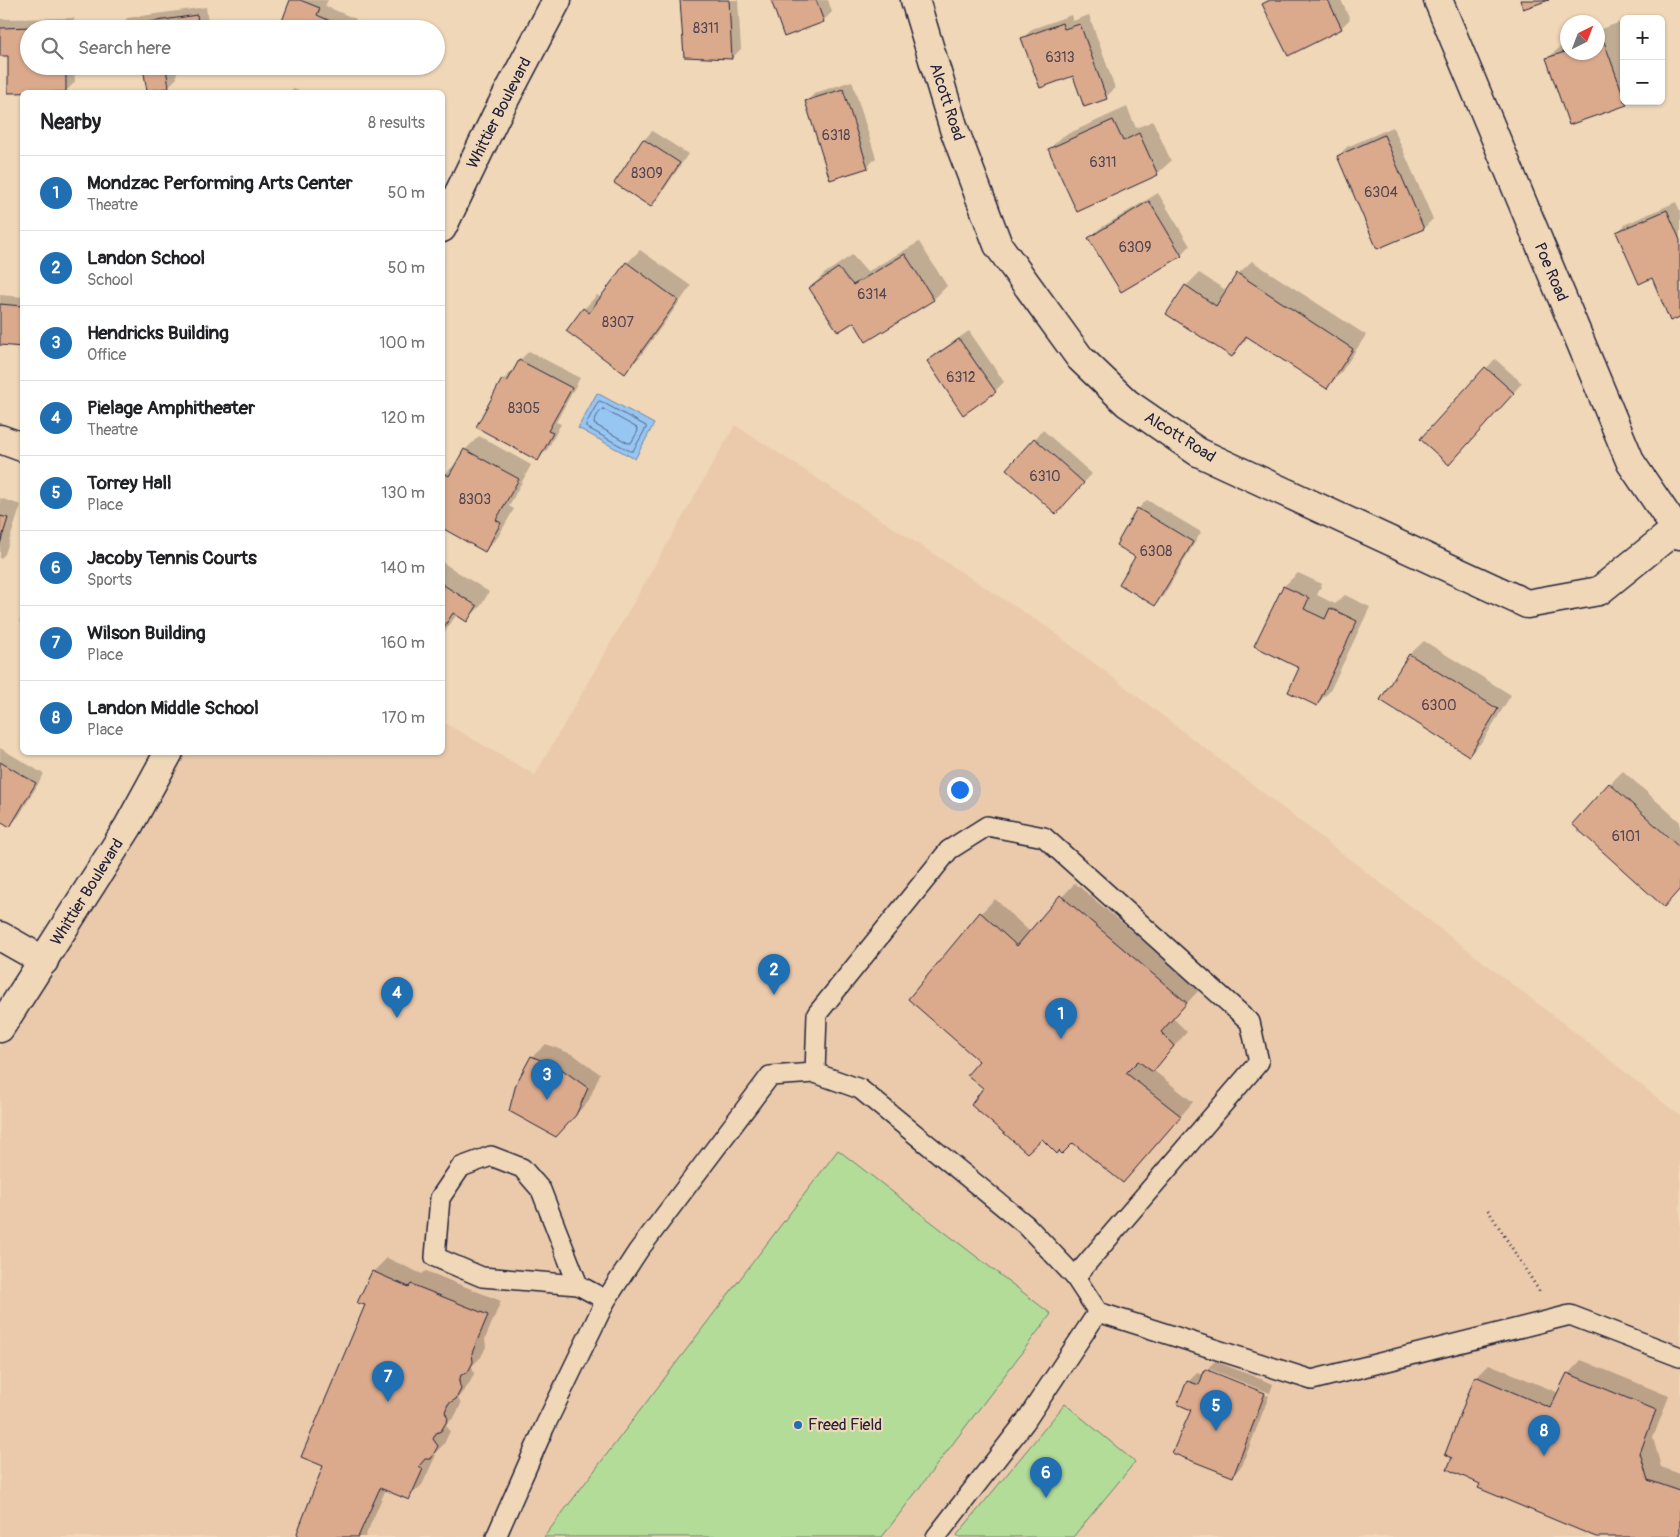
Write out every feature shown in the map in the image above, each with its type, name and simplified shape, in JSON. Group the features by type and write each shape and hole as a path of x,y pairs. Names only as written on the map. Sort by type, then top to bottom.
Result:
{"street":[{"name":"Whittier Boulevard","path":"445,222 496,116 557,0"},
{"name":"Alcott Road","path":"915,0 954,129 998,245 1080,358 1127,403 1198,452 1527,604 1599,591 1678,532"},
{"name":"Poe Road","path":"1438,0 1631,463 1678,532"},
{"path":"0,439 20,446"},
{"name":"Whittier Boulevard","path":"0,1028 128,827 167,755"},
{"path":"0,936 44,961"}],"lane":[{"path":"815,1073 817,1014 948,850 987,826 1044,837 1250,1022 1259,1062 1075,1277"},
{"path":"496,1537 544,1428 606,1300 638,1251 770,1076 815,1073 860,1090 1026,1225 1075,1277 1098,1312 1312,1380 1570,1315 1680,1357"},
{"path":"578,1285 542,1190 522,1168 491,1156 461,1167 440,1198 435,1257 482,1276 578,1285 606,1300"},
{"path":"936,1537 1025,1422 1098,1312"}],"path":[{"path":"1488,1210 1542,1294"}],"shaded area":[{"path":"735,425 1051,630 1585,1040 1680,1116 1680,1537 0,1537 0,1028 168,755 445,755 445,723 535,775"}],"green space":[{"name":"Freed Field","path":"838,1150 1051,1314 882,1537 544,1537"},
{"path":"1065,1404 1135,1462 1073,1537 959,1537 957,1535"}],"water":[{"path":"597,393 654,424 635,459 578,428"}],"building":[{"path":"290,0 300,0 320,8 317,15 328,20 282,20"},
{"path":"680,0 729,0 732,59 684,57"},
{"path":"771,0 816,0 824,22 784,37"},
{"path":"1270,0 1328,0 1342,29 1288,56 1262,4"},
{"path":"1520,0 1549,0 1523,9"},
{"path":"197,15 198,20 164,20"},
{"path":"1062,23 1064,29 1080,24 1107,99 1084,107 1073,76 1040,88 1021,38"},
{"path":"20,27 20,75 66,75 66,90 20,90 20,93 8,93 8,56 0,56 0,28"},
{"path":"1605,45 1620,86 1620,105 1627,105 1569,125 1546,58 1560,54 1560,60 1605,60"},
{"path":"144,75 167,75 169,88 147,90"},
{"path":"843,89 868,168 830,180 805,101"},
{"path":"1113,120 1123,141 1139,133 1158,175 1077,212 1048,149"},
{"path":"1384,135 1424,229 1377,249 1337,156"},
{"path":"643,139 680,163 651,207 614,183"},
{"path":"1149,201 1182,256 1121,292 1088,238"},
{"path":"1667,210 1680,240 1680,317 1670,321 1652,278 1639,284 1616,232"},
{"path":"905,254 934,300 866,342 854,322 838,332 809,288 838,268 853,285"},
{"path":"626,262 678,300 625,374 566,331 583,308 589,313"},
{"path":"1237,273 1353,349 1327,389 1246,336 1232,357 1166,314 1185,285 1216,306"},
{"path":"0,304 20,306 20,347 0,345"},
{"path":"959,339 996,392 963,415 927,361"},
{"path":"519,360 572,388 548,431 553,433 538,461 476,427 502,379 507,382"},
{"path":"1485,367 1514,393 1449,465 1420,439"},
{"path":"1034,438 1084,483 1056,514 1006,469"},
{"path":"464,449 519,479 496,520 501,523 485,552 445,530 445,474 449,476"},
{"path":"1137,508 1193,542 1155,606 1119,584 1135,557 1116,545"},
{"path":"0,516 8,518 0,544"},
{"path":"445,586 477,606 467,622 453,613 445,625"},
{"path":"1283,586 1309,598 1304,609 1325,619 1330,608 1357,621 1317,706 1288,692 1299,668 1254,646"},
{"path":"1409,654 1498,709 1469,756 1380,700"},
{"path":"0,762 36,783 10,827 0,821"},
{"path":"1609,783 1680,848 1680,889 1664,907 1572,824"},
{"path":"1060,895 1187,1003 1161,1032 1174,1046 1153,1072 1138,1061 1126,1073 1181,1116 1123,1183 1073,1143 1062,1154 1059,1151 1057,1154 1042,1139 1027,1153 971,1105 983,1088 967,1075 979,1061 908,999 980,912 1017,946"},
{"path":"531,1056 560,1068 588,1088 576,1115 556,1137 509,1111 516,1084"},
{"path":"372,1271 409,1287 411,1284 488,1315 472,1353 473,1362 468,1372 461,1375 459,1382 461,1389 456,1399 448,1404 445,1412 448,1419 441,1431 436,1433 433,1439 438,1446 431,1459 425,1459 419,1466 423,1469 409,1500 380,1488 358,1537 299,1537 297,1533 323,1466 301,1457 365,1305 357,1303"},
{"path":"1205,1369 1265,1393 1233,1477 1172,1453 1191,1410 1177,1404 1187,1381 1199,1385"},
{"path":"1567,1373 1656,1410 1640,1453 1648,1480 1680,1491 1680,1537 1596,1537 1478,1488 1480,1484 1447,1469 1452,1458 1445,1454 1475,1376 1550,1408"}],"place":[{"name":"Landon School","path":"774,995"},
{"name":"Pielage Amphitheater","path":"397,1018"},
{"name":"Mondzac Performing Arts Center","path":"1061,1039"},
{"name":"Hendricks Building","path":"547,1100"},
{"name":"Wilson Building","path":"388,1402"},
{"name":"Freed Field","path":"798,1425"},
{"name":"Torrey Hall","path":"1216,1431"},
{"name":"Landon Middle School","path":"1544,1456"},
{"name":"Jacoby Tennis Courts","path":"1046,1498"}]}
